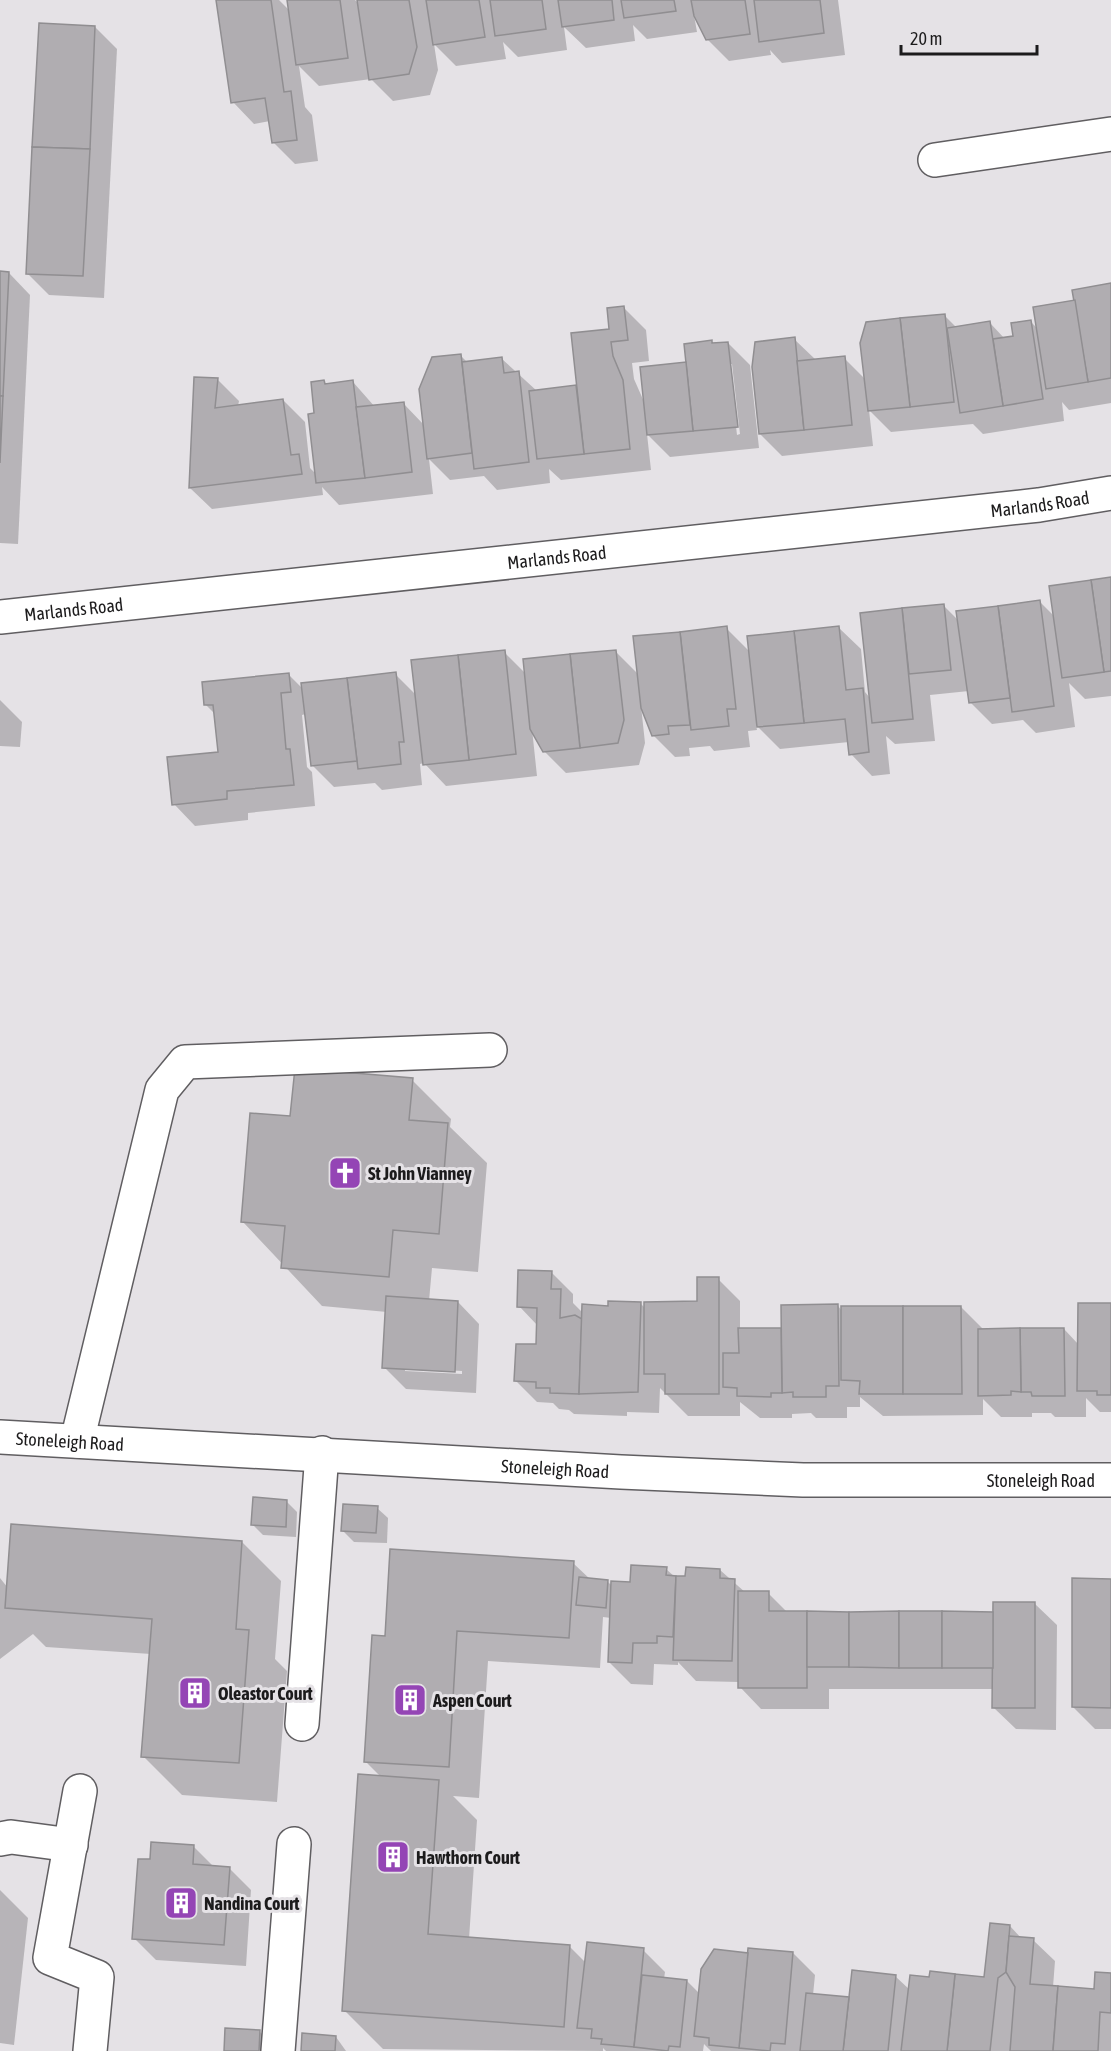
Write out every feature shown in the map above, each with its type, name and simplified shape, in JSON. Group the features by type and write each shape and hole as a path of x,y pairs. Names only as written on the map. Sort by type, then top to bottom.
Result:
{"street":[{"path":"935,159 1111,134"},
{"name":"Marlands Road","path":"0,617 1039,505 1111,493"},
{"path":"77,1440 162,1090 184,1062 490,1050"},
{"name":"Stoneleigh Road","path":"0,1437 803,1480 1111,1480"},
{"path":"302,1724 322,1453"},
{"path":"80,1791 50,1958 97,1977 90,2051"},
{"path":"0,1839 11,1837 71,1845"},
{"path":"278,2051 294,1844"}],"building":[{"path":"216,0 271,0 284,92 291,91 297,140 272,143 265,98 231,103"},
{"path":"287,0 340,0 348,58 296,65"},
{"path":"357,0 409,0 417,47 409,74 369,80"},
{"path":"426,0 479,0 485,37 433,45"},
{"path":"490,0 542,0 546,29 495,36"},
{"path":"558,0 612,0 614,20 562,27"},
{"path":"621,0 674,0 676,11 624,18"},
{"path":"691,0 745,0 750,34 706,40 694,16"},
{"path":"754,0 820,0 824,33 759,42"},
{"path":"39,23 95,26 90,149 32,147"},
{"path":"32,147 90,149 83,276 26,274"},
{"path":"0,271 9,272 3,396 0,396"},
{"path":"1111,283 1111,378 1088,382 1072,290"},
{"path":"1075,300 1088,382 1046,389 1033,307"},
{"path":"624,306 628,340 611,342 613,356 623,380 630,449 584,454 571,333 609,329 607,308"},
{"path":"945,314 954,402 910,407 900,318"},
{"path":"900,318 910,407 868,411 860,343 866,322"},
{"path":"1031,320 1043,399 1003,406 993,339 1013,336 1011,323"},
{"path":"990,321 1003,406 960,413 947,328"},
{"path":"795,337 804,430 759,434 752,367 755,342"},
{"path":"712,340 712,343 728,342 738,427 693,431 684,344"},
{"path":"461,354 472,453 427,459 419,389 432,357"},
{"path":"845,356 852,425 804,430 797,361"},
{"path":"502,357 504,373 519,371 529,462 474,469 462,362"},
{"path":"686,362 693,431 647,435 640,367"},
{"path":"194,377 218,378 215,408 283,399 291,455 299,454 302,474 189,488"},
{"path":"324,380 325,384 353,380 365,478 316,483 308,414 314,413 311,382"},
{"path":"576,385 584,454 537,459 529,391"},
{"path":"0,396 3,396 0,463"},
{"path":"404,402 412,472 365,478 356,407"},
{"path":"1111,577 1111,671 1104,672 1091,580"},
{"path":"1091,580 1104,672 1062,678 1049,586"},
{"path":"1040,600 1054,706 1012,712 998,606"},
{"path":"944,604 951,670 909,674 902,608"},
{"path":"998,606 1010,698 969,703 956,611"},
{"path":"902,608 913,719 872,723 860,613"},
{"path":"727,626 736,709 727,709 729,726 691,730 680,632"},
{"path":"839,626 846,690 863,688 869,752 849,755 845,719 804,723 794,631"},
{"path":"794,631 804,723 757,727 747,636"},
{"path":"680,632 690,725 668,726 669,734 652,736 641,708 633,636"},
{"path":"505,650 516,754 469,760 458,655"},
{"path":"616,650 624,720 618,743 580,748 570,654"},
{"path":"570,654 580,748 543,752 530,729 523,659"},
{"path":"458,655 469,760 423,765 411,660"},
{"path":"396,672 404,742 399,742 401,764 358,769 347,678"},
{"path":"289,673 291,692 281,693 286,749 290,749 294,785 227,791 227,799 172,805 167,757 218,752 213,705 204,705 202,682"},
{"path":"347,678 357,761 311,766 301,683"},
{"name":"St John Vianney","path":"295,1068 413,1078 409,1120 448,1123 439,1234 393,1230 389,1277 281,1268 285,1226 241,1222 250,1113 290,1116"},
{"path":"518,1270 552,1271 551,1289 561,1289 560,1318 575,1315 582,1319 579,1394 550,1393 550,1388 536,1388 536,1382 514,1381 516,1344 536,1344 537,1308 517,1307"},
{"path":"697,1277 719,1277 719,1394 665,1394 665,1374 644,1374 644,1302 697,1301"},
{"path":"386,1296 458,1301 455,1372 382,1368"},
{"path":"608,1301 641,1302 638,1392 579,1394 582,1304 608,1306"},
{"path":"1078,1303 1111,1303 1111,1395 1097,1395 1097,1391 1077,1391"},
{"path":"838,1304 839,1386 826,1386 826,1397 793,1397 793,1392 782,1393 781,1305"},
{"path":"841,1306 903,1306 903,1394 859,1394 860,1381 841,1380"},
{"path":"903,1306 961,1306 962,1394 903,1394"},
{"path":"738,1328 781,1328 782,1393 771,1393 771,1397 737,1396 737,1388 723,1387 723,1353 739,1353"},
{"path":"1020,1328 1064,1328 1065,1396 1032,1396 1031,1392 1021,1392"},
{"path":"1020,1328 1021,1392 1011,1391 1011,1395 978,1396 978,1329"},
{"path":"253,1497 287,1500 286,1527 251,1525"},
{"path":"343,1504 378,1506 376,1533 341,1531"},
{"name":"Oleastor Court","path":"11,1524 242,1541 236,1629 249,1630 239,1763 141,1757 152,1619 5,1608"},
{"name":"Aspen Court","path":"390,1549 574,1561 569,1638 457,1631 449,1767 364,1762 372,1635 385,1636"},
{"path":"631,1565 667,1567 666,1575 676,1576 673,1637 657,1636 657,1643 633,1643 632,1663 608,1662 611,1581 630,1582"},
{"path":"686,1567 720,1569 720,1578 735,1579 732,1661 673,1660 676,1576 685,1576"},
{"path":"579,1577 608,1580 606,1608 576,1605"},
{"path":"1072,1578 1111,1579 1111,1708 1072,1707"},
{"path":"738,1591 769,1591 769,1611 807,1611 807,1688 738,1688"},
{"path":"993,1602 1035,1602 1035,1708 992,1708"},
{"path":"807,1611 849,1612 849,1667 807,1667"},
{"path":"899,1611 899,1668 849,1667 849,1612"},
{"path":"899,1611 942,1611 942,1668 899,1668"},
{"path":"942,1611 993,1612 993,1668 942,1668"},
{"name":"Hawthorn Court","path":"358,1774 439,1780 428,1934 570,1945 564,2027 342,2011"},
{"name":"Nandina Court","path":"151,1842 194,1845 193,1864 230,1867 224,1945 132,1939 138,1859 150,1859"},
{"path":"990,1923 1010,1925 1006,1972 998,1978 990,2051 947,2051 955,1974 984,1977"},
{"path":"1009,1936 1034,1938 1030,1984 1058,1986 1053,2051 1010,2051 1015,1987 1006,1972"},
{"path":"587,1942 644,1948 634,2047 601,2044 602,2039 591,2038 592,2029 577,2028"},
{"path":"748,1948 793,1952 785,2044 771,2043 770,2051 739,2048"},
{"path":"714,1949 748,1953 739,2048 709,2045 709,2038 694,2036 701,1969"},
{"path":"852,1970 896,1975 888,2051 843,2051"},
{"path":"930,1971 955,1974 947,2051 901,2051 910,1975 929,1977"},
{"path":"1095,1972 1111,1973 1111,2013 1100,2012 1098,2051 1053,2051 1058,1986 1094,1989"},
{"path":"642,1975 687,1980 680,2047 669,2046 668,2051 634,2047"},
{"path":"806,1993 849,1997 843,2051 800,2051"},
{"path":"225,2028 260,2030 259,2051 224,2051"},
{"path":"302,2033 336,2036 335,2051 301,2051"}],"place":[{"name":"St John Vianney","path":"345,1173"},
{"name":"Oleastor Court","path":"195,1693"},
{"name":"Aspen Court","path":"410,1700"},
{"name":"Hawthorn Court","path":"393,1857"},
{"name":"Nandina Court","path":"181,1903"}]}
